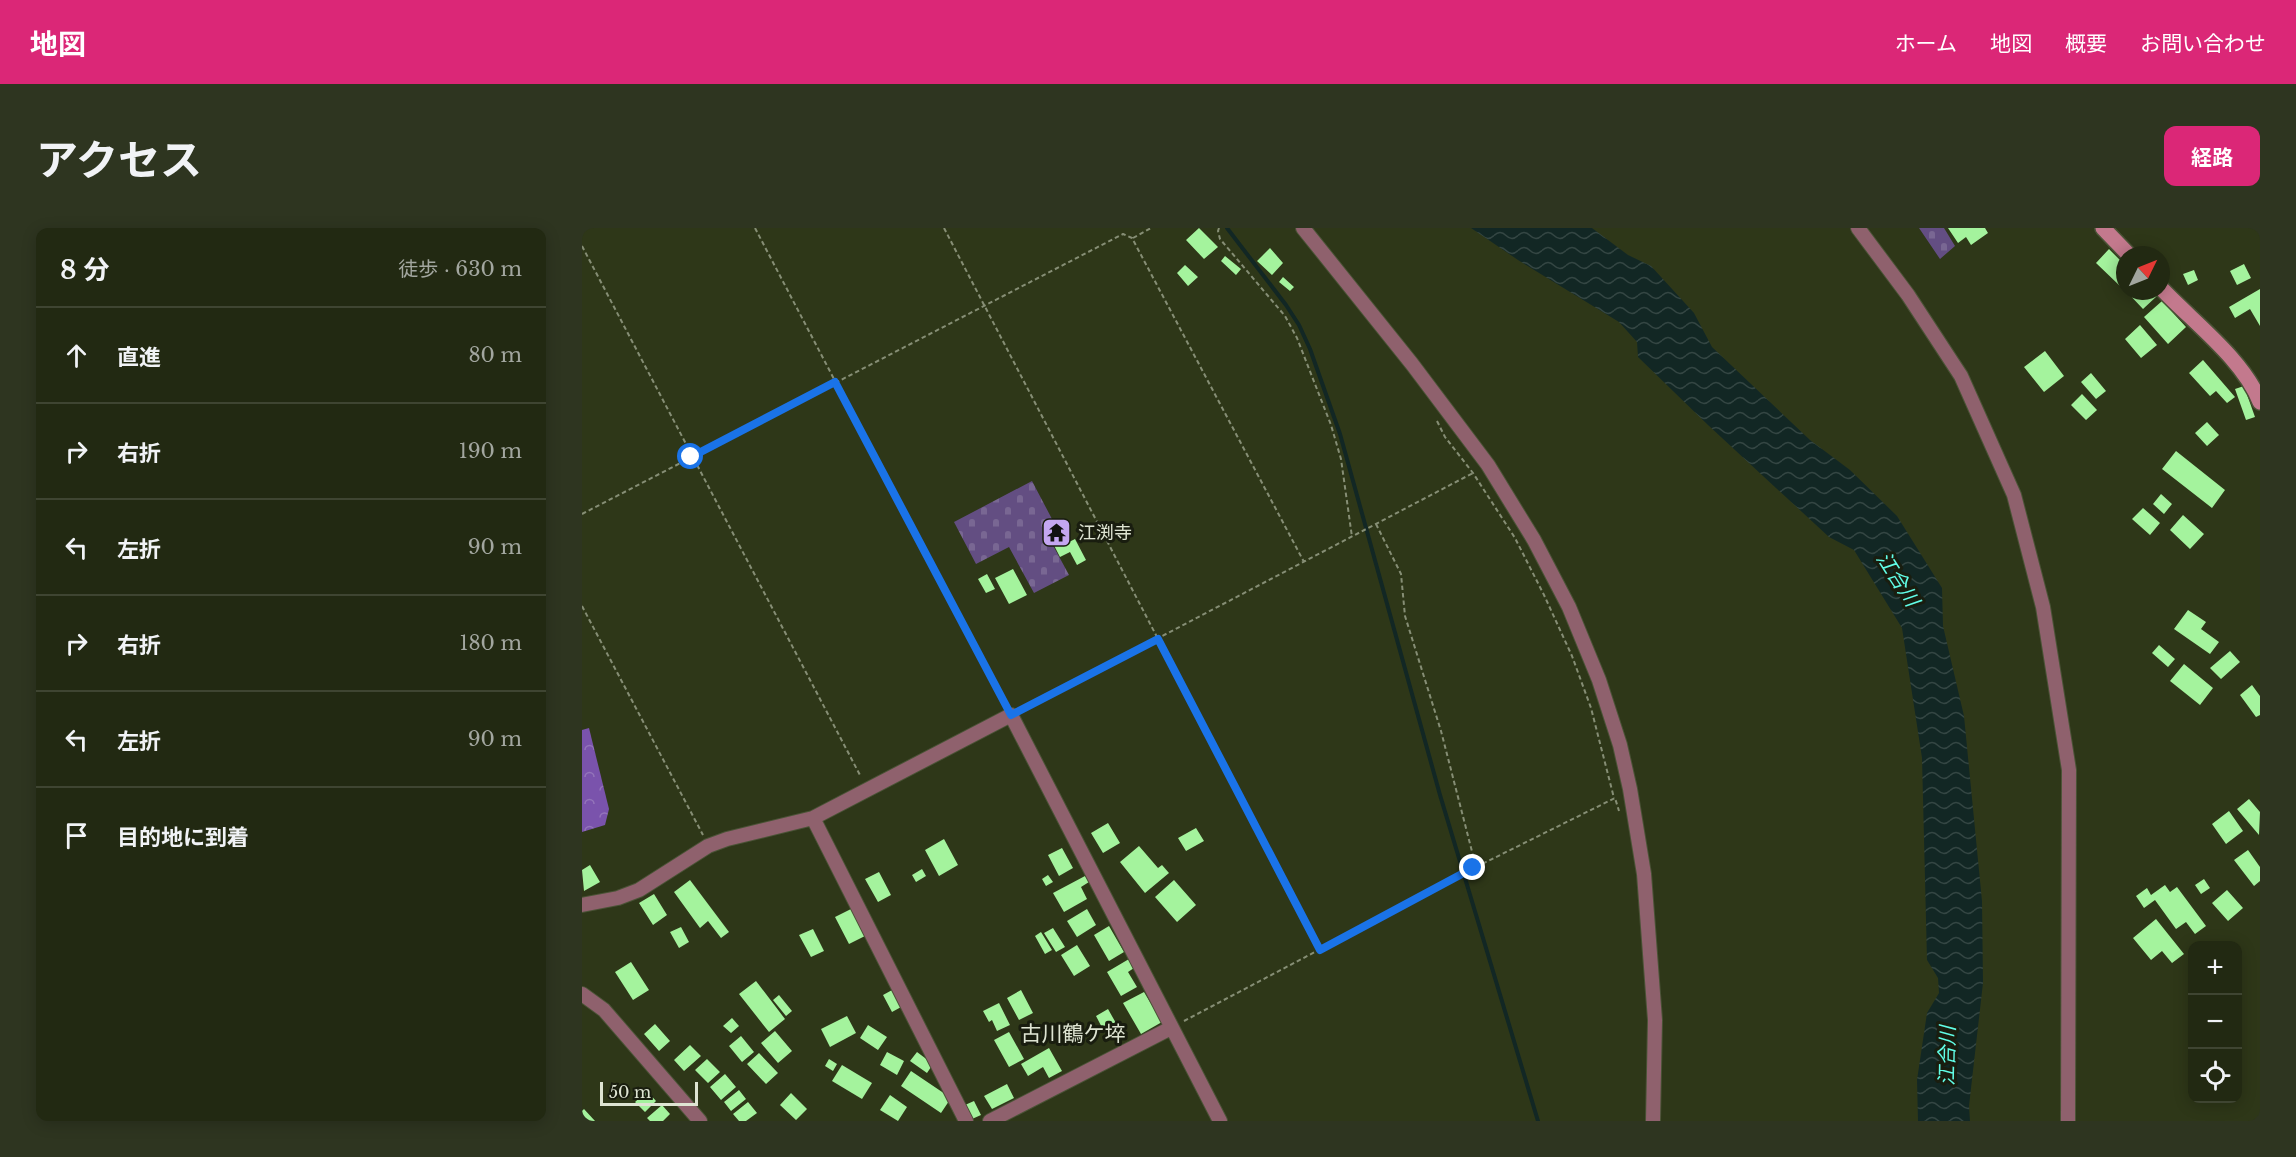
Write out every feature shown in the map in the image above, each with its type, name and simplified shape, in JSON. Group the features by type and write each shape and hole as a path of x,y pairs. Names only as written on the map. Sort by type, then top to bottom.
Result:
{"street":[{"path":"1303,228 1405,355 1488,465 1534,540 1569,607 1599,680 1628,778 1644,874 1655,1020 1653,1121"},
{"path":"1858,228 1908,295 1961,376 2014,495 2043,607 2069,770 2068,1121"},
{"path":"2103,228 2120,246"},
{"path":"2170,297 2236,364 2259,394"},
{"path":"582,905 618,898 639,890 708,846 727,839 813,818 1011,715 1220,1121"},
{"path":"813,818 966,1121"},
{"path":"582,994 604,1010 700,1121"},
{"path":"990,1121 1171,1028"}],"path":[{"path":"755,228 1011,715 1473,473"},
{"path":"944,228 1320,950"},
{"path":"1132,238 1151,228"},
{"path":"1219,228 1220,239 1285,316 1297,338 1331,425 1341,459 1352,537"},
{"path":"582,514 1123,234 1132,238 1304,562"},
{"path":"582,246 867,790"},
{"path":"1435,417 1445,437 1473,473 1515,538 1572,656 1591,708 1621,817"},
{"path":"1376,524 1401,574 1405,616 1441,731 1474,867"},
{"path":"582,606 708,846"},
{"path":"1171,1028 1474,867 1615,798"}],"green space":[{"path":"1919,228 1944,228 1955,246 1940,259"},
{"path":"1032,481 1052,519 1042,525 1069,575 1034,593 1009,547 976,564 954,522"},
{"path":"589,728 609,809 605,825 582,832 582,730"}],"water":[{"name":"江合川","path":"1471,228 1592,228 1628,255 1651,266 1694,313 1712,347 1810,440 1850,470 1897,516 1942,588 1943,626 1964,716 1982,901 1983,983 1969,1106 1970,1121 1918,1121 1917,1080 1927,1013 1939,993 1938,978 1927,960 1922,758 1902,628 1854,550 1829,537 1708,425 1638,357 1637,342 1619,322 1518,260"}],"building":[{"path":"1199,228 1218,247 1204,259 1186,240"},
{"path":"1948,228 1985,228 1988,233 1971,245 1966,237 1958,243"},
{"path":"1270,248 1283,263 1272,275 1257,261"},
{"path":"2109,249 2116,256 2116,282 2096,263"},
{"path":"1225,256 1241,269 1236,275 1221,261"},
{"path":"2244,264 2251,278 2237,285 2230,271"},
{"path":"1185,265 1198,277 1188,286 1177,273"},
{"path":"2194,270 2198,280 2188,285 2183,274"},
{"path":"1283,277 1294,287 1290,291 1279,282"},
{"path":"2260,289 2260,326 2250,309 2235,318 2229,307"},
{"path":"2134,300 2153,300 2143,309"},
{"path":"2162,301 2186,327 2168,344 2144,317"},
{"path":"2140,325 2157,345 2141,358 2125,339"},
{"path":"2045,351 2064,376 2044,392 2024,367"},
{"path":"2203,360 2235,397 2227,403 2216,391 2210,396 2189,373"},
{"path":"2091,373 2106,391 2096,399 2081,382"},
{"path":"2244,386 2255,417 2246,420 2235,389"},
{"path":"2082,394 2097,410 2086,420 2071,405"},
{"path":"2207,422 2219,435 2207,446 2195,433"},
{"path":"2176,451 2225,490 2212,508 2162,469"},
{"path":"2161,494 2172,504 2164,514 2153,504"},
{"path":"2143,508 2160,523 2150,535 2132,519"},
{"path":"2183,515 2204,534 2190,549 2170,530"},
{"path":"1057,519 1069,542 1075,539 1086,560 1077,565 1070,552 1060,557 1044,526"},
{"path":"1013,569 1027,595 1009,604 995,578"},
{"path":"987,574 995,589 986,593 978,579"},
{"path":"2188,610 2206,622 2201,629 2219,642 2210,654 2174,629"},
{"path":"2159,645 2175,659 2168,667 2152,653"},
{"path":"2230,651 2240,662 2221,679 2210,668"},
{"path":"2184,664 2213,688 2200,705 2170,681"},
{"path":"2252,685 2260,696 2260,715 2256,717 2240,695"},
{"path":"2249,799 2260,812 2259,835 2237,809"},
{"path":"2229,811 2243,831 2226,844 2212,824"},
{"path":"1108,823 1120,843 1103,853 1091,833"},
{"path":"1196,828 1204,841 1186,851 1178,838"},
{"path":"944,839 958,865 939,876 925,850"},
{"path":"1139,846 1158,868 1162,865 1169,873 1145,893 1120,862"},
{"path":"1062,848 1073,868 1059,876 1048,855"},
{"path":"2248,850 2260,867 2260,881 2254,886 2234,860"},
{"path":"590,865 600,882 584,891 582,870"},
{"path":"922,869 926,876 916,882 912,875"},
{"path":"879,872 891,895 878,902 865,879"},
{"path":"1048,875 1053,882 1046,886 1042,879"},
{"path":"1085,876 1089,882 1081,887 1087,899 1064,912 1053,893"},
{"path":"2204,879 2210,888 2201,894 2195,885"},
{"path":"690,880 729,932 721,938 708,921 700,928 674,892"},
{"path":"1174,880 1196,905 1177,922 1155,897"},
{"path":"2165,885 2170,892 2177,887 2206,926 2195,934 2186,922 2176,929 2155,900 2144,908 2136,896 2147,888 2151,895"},
{"path":"2227,890 2243,908 2228,921 2212,903"},
{"path":"654,894 667,915 653,925 639,903"},
{"path":"851,909 865,936 849,944 835,917"},
{"path":"1087,909 1096,925 1077,937 1067,921"},
{"path":"2156,919 2184,954 2172,963 2162,951 2151,960 2133,938"},
{"path":"1109,926 1124,952 1109,961 1094,935"},
{"path":"681,927 689,942 679,948 670,932"},
{"path":"1053,928 1065,947 1056,952 1044,933"},
{"path":"813,929 824,951 811,957 799,935"},
{"path":"1041,932 1052,950 1045,954 1035,936"},
{"path":"1077,945 1090,966 1074,976 1061,955"},
{"path":"1129,959 1134,968 1128,972 1137,987 1121,996 1107,972"},
{"path":"631,962 649,990 633,1000 615,972"},
{"path":"756,981 785,1019 769,1032 739,994"},
{"path":"894,989 903,1006 892,1012 883,995"},
{"path":"1021,990 1033,1013 1019,1020 1007,998"},
{"path":"1144,992 1162,1022 1141,1034 1123,1003"},
{"path":"779,995 792,1011 786,1016 773,1000"},
{"path":"999,1003 1010,1025 997,1031 992,1020 989,1022 983,1011"},
{"path":"1108,1009 1121,1032 1108,1039 1096,1016"},
{"path":"847,1016 856,1033 830,1047 821,1029"},
{"path":"732,1018 739,1026 731,1033 723,1026"},
{"path":"655,1024 670,1041 659,1051 644,1034"},
{"path":"868,1025 887,1037 878,1050 860,1038"},
{"path":"775,1031 792,1051 778,1063 761,1043"},
{"path":"1009,1032 1024,1059 1009,1067 994,1040"},
{"path":"741,1036 754,1052 742,1062 729,1046"},
{"path":"690,1045 701,1056 684,1071 674,1060"},
{"path":"1049,1048 1062,1071 1049,1078 1043,1067 1028,1076 1021,1064"},
{"path":"887,1052 904,1061 897,1075 880,1065"},
{"path":"917,1052 933,1064 927,1073 910,1061"},
{"path":"759,1053 778,1073 766,1084 747,1064"},
{"path":"707,1059 720,1072 708,1083 695,1070"},
{"path":"829,1059 837,1064 833,1071 825,1066"},
{"path":"842,1065 872,1083 862,1099 832,1081"},
{"path":"911,1071 951,1098 941,1113 901,1086"},
{"path":"725,1074 736,1087 721,1100 710,1087"},
{"path":"1007,1084 1014,1098 992,1109 984,1096"},
{"path":"739,1090 746,1099 731,1111 724,1102"},
{"path":"647,1091 656,1101 645,1112 635,1102"},
{"path":"791,1093 807,1109 796,1120 780,1105"},
{"path":"890,1095 907,1107 898,1121 880,1110"},
{"path":"974,1101 981,1115 972,1119 965,1105"},
{"path":"748,1102 757,1113 746,1121 739,1121 733,1114"},
{"path":"662,1105 670,1114 663,1121 650,1121 647,1118"},
{"path":"584,1109 595,1121 582,1121"}],"waterway":[{"path":"1227,228 1299,325 1310,349 1340,434 1440,795 1538,1121"}],"place":[{"name":"江渕寺","path":"1057,533"}],"district":[{"name":"古川鶴ケ埣","path":"1073,1034"}],"route":[{"path":"691,457 835,382 1011,715 1158,639 1320,950 1473,868"}]}
